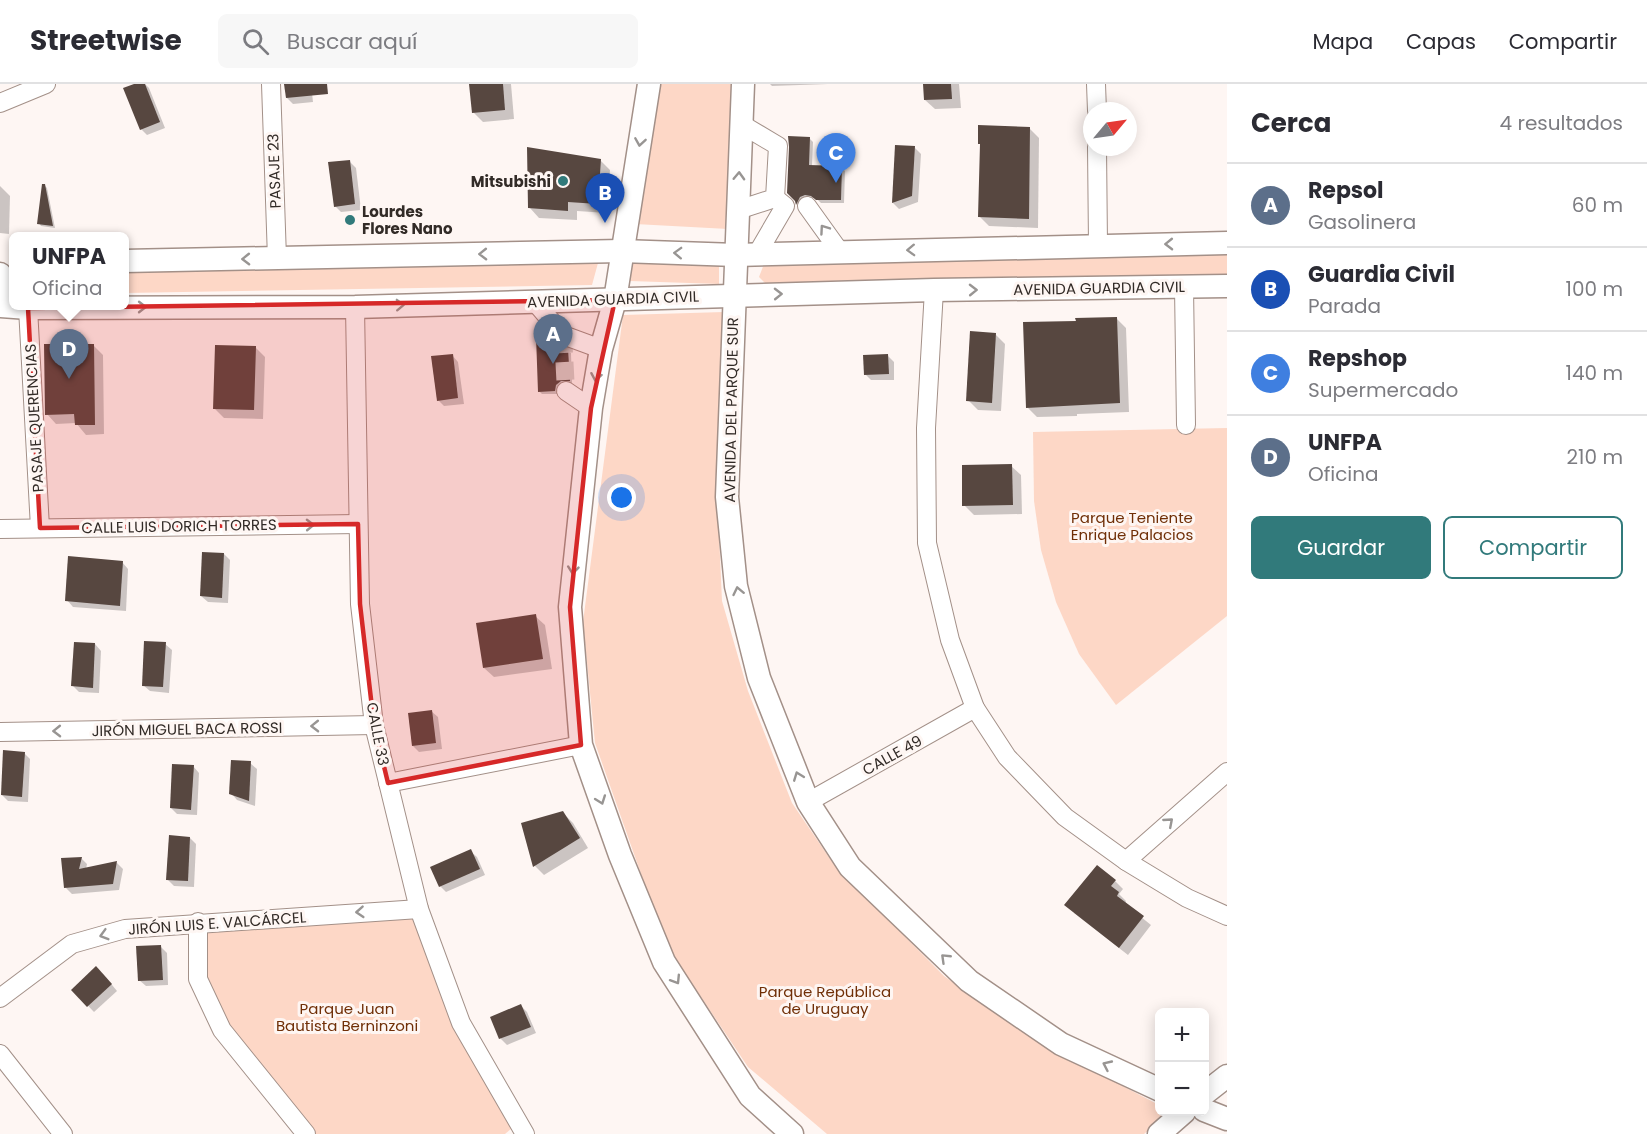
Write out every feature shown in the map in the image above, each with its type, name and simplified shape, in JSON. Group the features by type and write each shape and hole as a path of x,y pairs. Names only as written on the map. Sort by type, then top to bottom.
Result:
{"main road":[{"path":"649,84 615,300 601,349 591,408 570,607 581,745 620,855 664,962 750,1096 792,1134"},
{"name":"AVENIDA DEL PARQUE SUR","path":"743,84 738,210 747,255 735,296 727,497 736,585 759,678 808,802 850,867 969,981 1061,1044 1155,1088"},
{"path":"129,261 621,251 747,255 1227,243"},
{"path":"0,274 3,290 0,297"},
{"name":"AVENIDA GUARDIA CIVIL","path":"129,308 355,307 934,290 1227,286"},
{"path":"1209,1090 1227,1076"},
{"path":"1209,1112 1227,1119"},
{"path":"1159,1134 1179,1116"}],"street":[{"path":"0,103 46,84"},
{"name":"PASAJE 23","path":"271,84 277,258"},
{"path":"1096,84 1096,102"},
{"path":"741,124 778,146 780,202 747,255"},
{"path":"1097,156 1098,245"},
{"path":"738,210 780,202"},
{"path":"807,206 840,252"},
{"path":"1184,287 1186,425"},
{"path":"934,290 926,428 927,543 950,640 975,708 1007,757 1065,817 1126,861 1187,897 1227,916"},
{"path":"535,302 563,335 601,349"},
{"name":"CALLE 33","path":"355,307 360,604 374,725 419,909 461,1023 521,1132"},
{"name":"PASAJE QUERENCIAS","path":"28,310 40,528"},
{"path":"566,391 591,408"},
{"name":"CALLE LUIS DORICH TORRES","path":"0,530 358,524"},
{"name":"CALLE 49","path":"808,802 975,708"},
{"name":"JIRÓN MIGUEL BACA ROSSI","path":"0,732 374,725"},
{"path":"388,783 581,745"},
{"path":"1126,861 1227,772"},
{"name":"JIRÓN LUIS E. VALCÁRCEL","path":"0,998 72,944 125,929 198,922 419,909"},
{"path":"198,922 198,979 222,1030 306,1134"},
{"path":"0,1054 63,1134"}],"highlighted area":[{"path":"615,300 591,408 570,607 581,745 388,783 374,725 360,604 358,524 40,528 28,308"}],"green space":[{"path":"661,84 735,84 728,229 635,224"},
{"path":"1227,252 1227,277 767,285 759,277 764,264"},
{"path":"598,263 592,285 129,293 129,269"},
{"path":"631,263 719,266 719,284 630,281"},
{"name":"Parque República de Uruguay","path":"724,312 718,512 722,601 748,691 792,803 835,866 944,976 1033,1039 1155,1103 1155,1116 1165,1116 1144,1134 827,1134 748,1067 666,945 595,743 583,622 623,315"},
{"name":"Parque Teniente Enrique Palacios","path":"1227,428 1227,616 1116,705 1079,654 1056,602 1041,550 1034,501 1033,432"},
{"name":"Parque Juan Bautista Berninzoni","path":"415,913 512,1128 505,1134 313,1134 227,1026 204,977 205,927"}],"building":[{"path":"134,84 145,84 160,122 140,130 123,88"},
{"path":"284,84 327,84 328,94 286,98"},
{"path":"469,84 503,84 505,110 472,113"},
{"path":"923,84 951,84 952,99 924,100"},
{"path":"978,125 1030,127 1029,219 978,217 980,144 978,144"},
{"path":"788,136 810,137 809,165 842,166 841,200 816,200 805,195 800,197 796,205 787,193"},
{"path":"895,145 915,146 912,196 892,203"},
{"name":"Mitsubishi","path":"527,147 601,159 598,204 568,202 568,211 528,208"},
{"path":"350,160 355,204 334,207 328,162"},
{"path":"42,184 45,184 53,226 37,224"},
{"path":"1117,317 1120,403 1026,408 1023,322 1076,321 1075,318"},
{"path":"970,331 996,333 992,403 966,401"},
{"path":"536,336 549,336 568,349 570,381 561,381 556,385 555,391 538,392"},
{"path":"44,344 94,344 95,425 75,425 74,414 45,415"},
{"path":"215,345 256,346 254,410 213,409"},
{"path":"453,354 458,398 437,401 431,356"},
{"path":"888,354 889,374 864,375 863,355"},
{"path":"1012,464 1013,505 962,506 962,465"},
{"path":"202,552 224,553 222,598 200,596"},
{"path":"68,556 123,561 120,606 65,601"},
{"path":"536,614 543,659 483,668 476,623"},
{"path":"144,641 166,642 163,687 142,686"},
{"path":"74,642 95,643 93,688 71,686"},
{"path":"432,710 436,743 412,746 408,713"},
{"path":"3,750 25,752 22,797 1,795"},
{"path":"231,760 251,761 249,801 229,794"},
{"path":"172,764 194,765 191,810 170,808"},
{"path":"563,811 580,838 533,867 521,823"},
{"path":"169,835 190,837 188,881 166,880"},
{"path":"471,849 480,869 439,887 430,867"},
{"path":"82,857 79,869 117,861 113,884 64,888 61,858"},
{"path":"1097,865 1116,880 1111,886 1119,892 1117,896 1144,916 1119,948 1064,905"},
{"path":"161,945 163,980 138,981 136,946"},
{"path":"96,966 112,984 87,1007 71,990"},
{"path":"521,1004 531,1027 499,1039 490,1017"}],"tunnel":[{"path":"563,335 566,391"}],"place":[{"name":"Mitsubishi","path":"563,181"},
{"name":"Repshop","path":"836,183"},
{"name":"Lourdes Flores Nano","path":"350,220"},
{"name":"Guardia Civil","path":"605,223"},
{"name":"Repsol","path":"553,364"},
{"name":"UNFPA","path":"69,379"}]}
